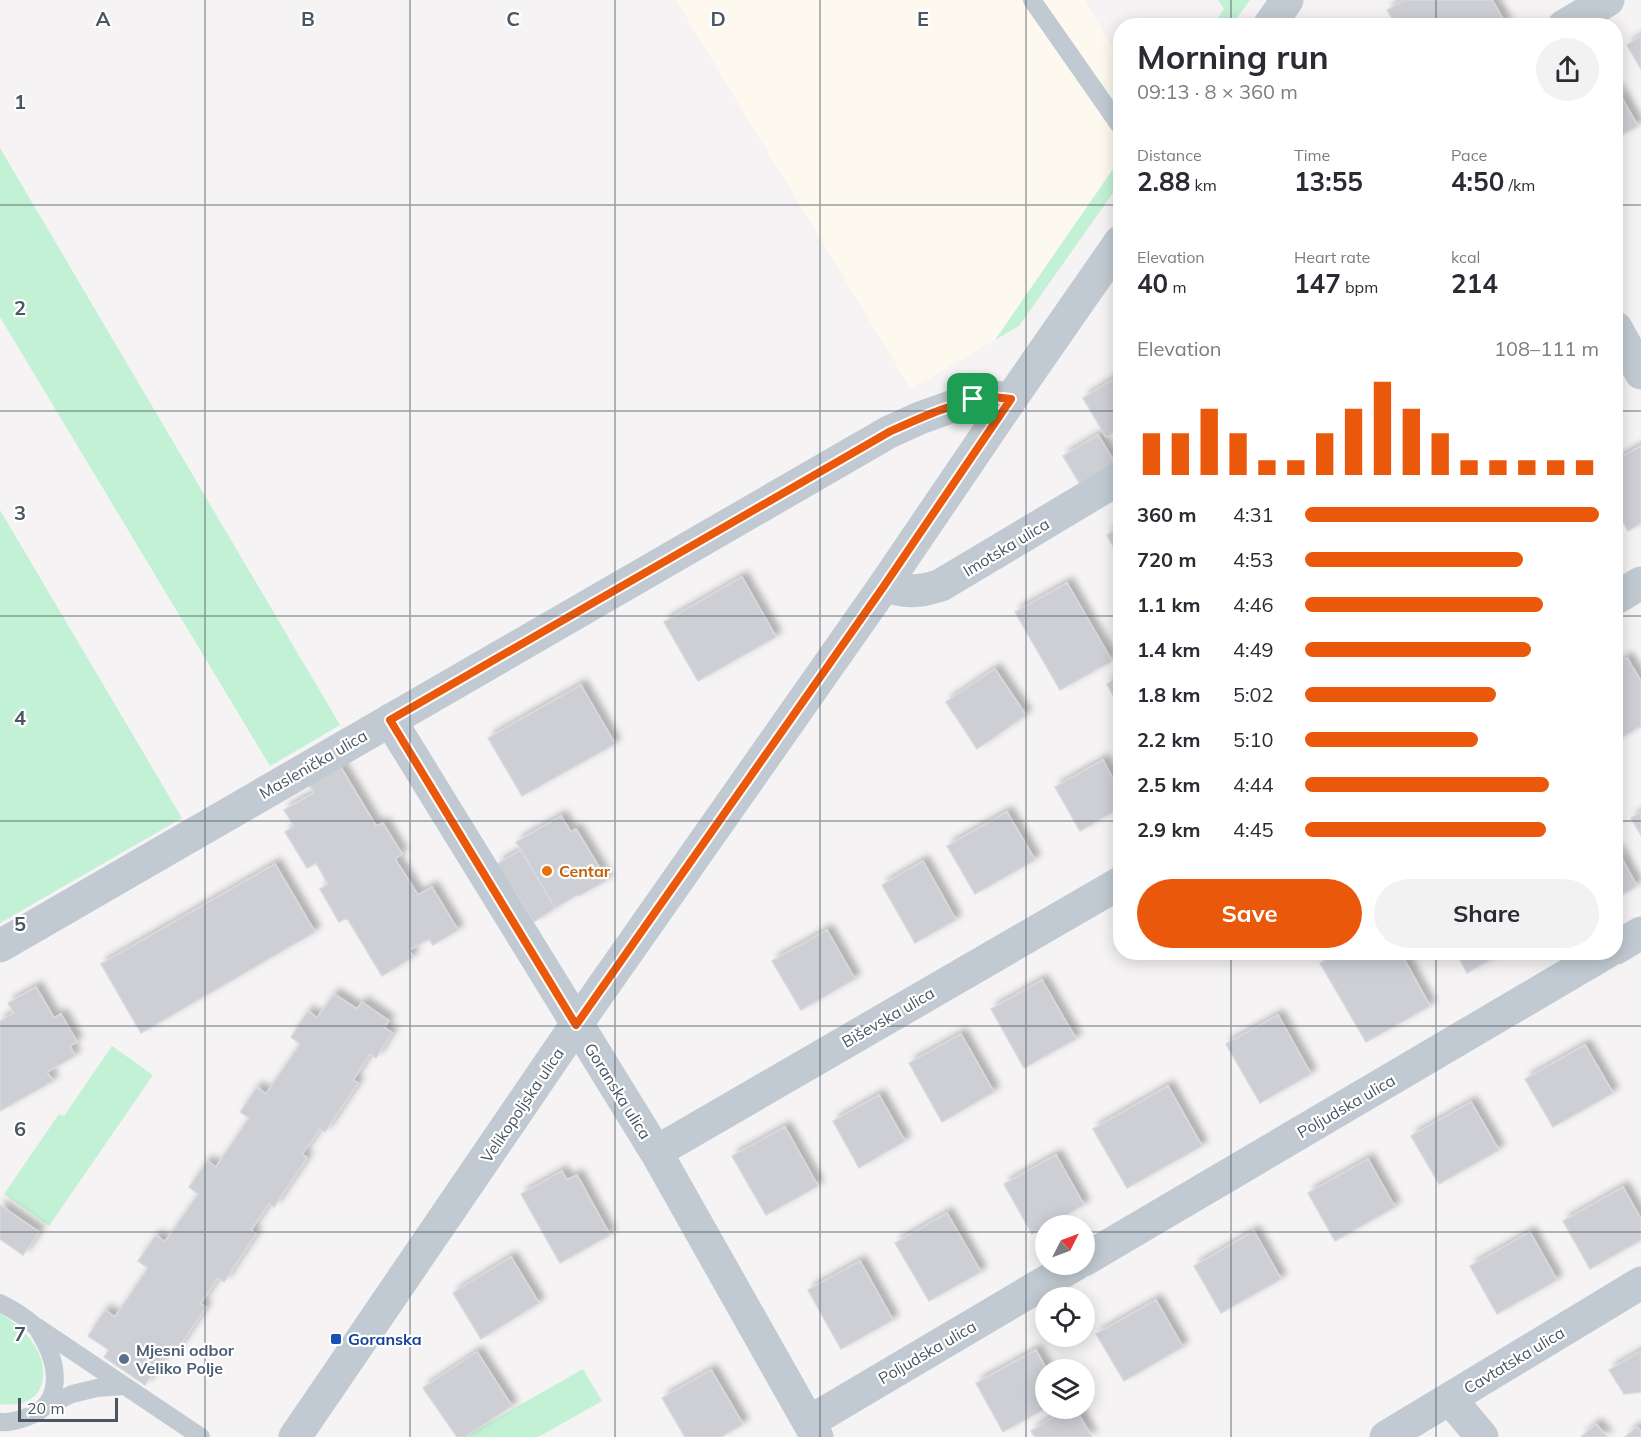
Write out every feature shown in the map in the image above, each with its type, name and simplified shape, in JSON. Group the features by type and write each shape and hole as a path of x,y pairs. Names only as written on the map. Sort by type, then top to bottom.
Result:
{"street":[{"path":"1275,18 1287,0"},
{"path":"1578,18 1608,0"},
{"name":"Velikopoljska ulica","path":"295,1437 576,1025 884,586 1113,252"},
{"path":"1623,341 1641,373"},
{"name":"Maslenička ulica","path":"0,946 889,432 973,399 993,397 1011,399"},
{"name":"Imotska ulica","path":"884,586 908,592 925,591 941,585 1113,482"},
{"path":"1623,594 1641,583"},
{"name":"Goranska ulica","path":"390,720 656,1152 813,1429"},
{"name":"Biševska ulica","path":"656,1152 1113,887"},
{"path":"1623,944 1641,933"},
{"name":"Poljudska ulica","path":"1095,1254 1593,960"},
{"name":"Poljudska ulica","path":"813,1429 1058,1275"},
{"name":"Cavtatska ulica","path":"1386,1437 1641,1283"},
{"path":"1450,1399 1482,1437"}],"lane":[{"path":"1032,0 1113,116"},
{"path":"0,1303 201,1437"},
{"path":"37,1327 51,1354 56,1384 45,1407"},
{"path":"0,1422 6,1423 34,1415 72,1394 97,1388 124,1386"}],"shaded area":[{"path":"676,0 1085,0 1113,49 1113,169 995,340 911,389"}],"green space":[{"path":"1218,0 1250,0 1237,18 1218,18 1224,9"},
{"path":"0,148 340,725 270,766 0,317"},
{"path":"1113,169 1113,193 1019,326 995,340"},
{"path":"0,510 182,818 0,923"},
{"path":"112,1046 153,1075 49,1226 4,1194 59,1114 64,1116"},
{"path":"0,1313 29,1337 42,1362 43,1370 42,1384 34,1397 10,1405 0,1404"},
{"path":"583,1369 602,1401 538,1437 464,1437"}],"building":[{"path":"1404,0 1492,0 1502,18 1392,18 1387,10"},
{"path":"1641,36 1641,69 1627,45"},
{"path":"1623,100 1638,126 1623,134"},
{"path":"1113,379 1113,433 1106,437 1083,398"},
{"path":"1098,435 1113,460 1113,471 1083,489 1063,456"},
{"path":"1641,446 1641,523 1628,531 1623,522 1623,456"},
{"path":"1113,531 1113,546 1107,535"},
{"path":"742,577 776,637 698,681 664,622"},
{"path":"1067,583 1112,661 1060,690 1015,612"},
{"path":"1627,658 1641,681 1641,726 1623,737 1623,661"},
{"path":"995,669 1026,715 977,749 946,702"},
{"path":"1113,680 1113,695 1107,684"},
{"path":"581,685 615,744 522,796 488,738"},
{"path":"1103,760 1113,779 1113,812 1080,831 1055,787"},
{"path":"340,766 376,826 383,823 402,854 395,859 418,895 432,887 458,930 433,945 429,939 409,950 413,957 382,976 347,918 339,922 320,889 328,884 316,863 307,868 285,832 294,826 284,810 314,793 309,785"},
{"path":"1007,812 1035,860 975,894 947,846"},
{"path":"1641,812 1641,835 1631,818"},
{"path":"561,816 571,832 576,829 607,880 555,908 516,842"},
{"path":"521,850 555,908 534,922 497,864"},
{"path":"923,861 956,920 915,943 882,885"},
{"path":"1623,861 1637,886 1623,894"},
{"path":"275,864 315,932 141,1033 101,964"},
{"path":"827,930 855,979 801,1010 772,961"},
{"path":"1325,960 1404,960 1430,1006 1366,1042 1320,963"},
{"path":"1460,960 1489,960 1467,973"},
{"path":"1042,980 1076,1039 1024,1068 991,1009"},
{"path":"36,987 54,1018 61,1014 77,1042 70,1046 75,1056 47,1072 53,1081 0,1111 0,1021 14,1013 8,1003"},
{"path":"334,994 357,1009 362,1002 389,1021 384,1027 392,1033 376,1058 370,1054 353,1080 358,1083 325,1132 320,1129 302,1154 307,1158 274,1207 269,1203 251,1230 256,1234 224,1282 218,1278 200,1304 206,1307 173,1356 167,1352 145,1385 104,1357 109,1350 88,1336 105,1310 115,1317 148,1268 138,1261 156,1235 165,1242 198,1194 189,1187 207,1161 216,1167 249,1118 240,1112 257,1087 266,1094 300,1044 291,1037 308,1011 317,1018"},
{"path":"1278,1015 1311,1074 1260,1103 1226,1044"},
{"path":"961,1034 994,1092 942,1122 909,1063"},
{"path":"1585,1045 1613,1093 1553,1127 1525,1079"},
{"path":"1168,1086 1202,1146 1127,1188 1093,1129"},
{"path":"879,1095 905,1141 859,1168 833,1121"},
{"path":"1471,1102 1499,1150 1439,1184 1411,1136"},
{"path":"785,1127 818,1186 766,1215 732,1156"},
{"path":"1056,1155 1084,1205 1066,1215 1035,1215 1035,1232 1032,1234 1004,1184"},
{"path":"1368,1159 1395,1207 1335,1241 1308,1193"},
{"path":"562,1171 567,1180 577,1175 610,1235 560,1263 521,1194"},
{"path":"1623,1187 1641,1219 1641,1240 1590,1269 1563,1221"},
{"path":"0,1205 39,1232 23,1255 0,1239"},
{"path":"947,1213 981,1272 929,1301 895,1243"},
{"path":"1254,1231 1281,1279 1221,1313 1194,1266"},
{"path":"1530,1232 1557,1280 1497,1314 1470,1266"},
{"path":"511,1257 539,1303 481,1339 453,1293"},
{"path":"860,1261 893,1320 841,1349 808,1290"},
{"path":"1156,1300 1183,1347 1124,1381 1096,1334"},
{"path":"1036,1350 1041,1359 1035,1359 1035,1414 1003,1432 976,1383"},
{"path":"1641,1351 1641,1392 1624,1394 1609,1370"},
{"path":"477,1352 512,1406 465,1437 457,1437 423,1388"},
{"path":"711,1370 743,1424 721,1437 685,1437 662,1398"},
{"path":"1050,1419 1081,1419 1092,1437 1035,1437 1031,1431"},
{"path":"1596,1424 1607,1437 1581,1437"},
{"path":"1637,1427 1641,1432 1641,1437 1625,1437"}],"place":[{"name":"Centar","path":"547,871"},
{"name":"Goranska","path":"336,1339"},
{"name":"Mjesni odbor Veliko Polje","path":"124,1359"}],"route":[{"path":"993,397 1011,399 884,586 576,1025 390,720 889,432 973,399 993,397"}]}
